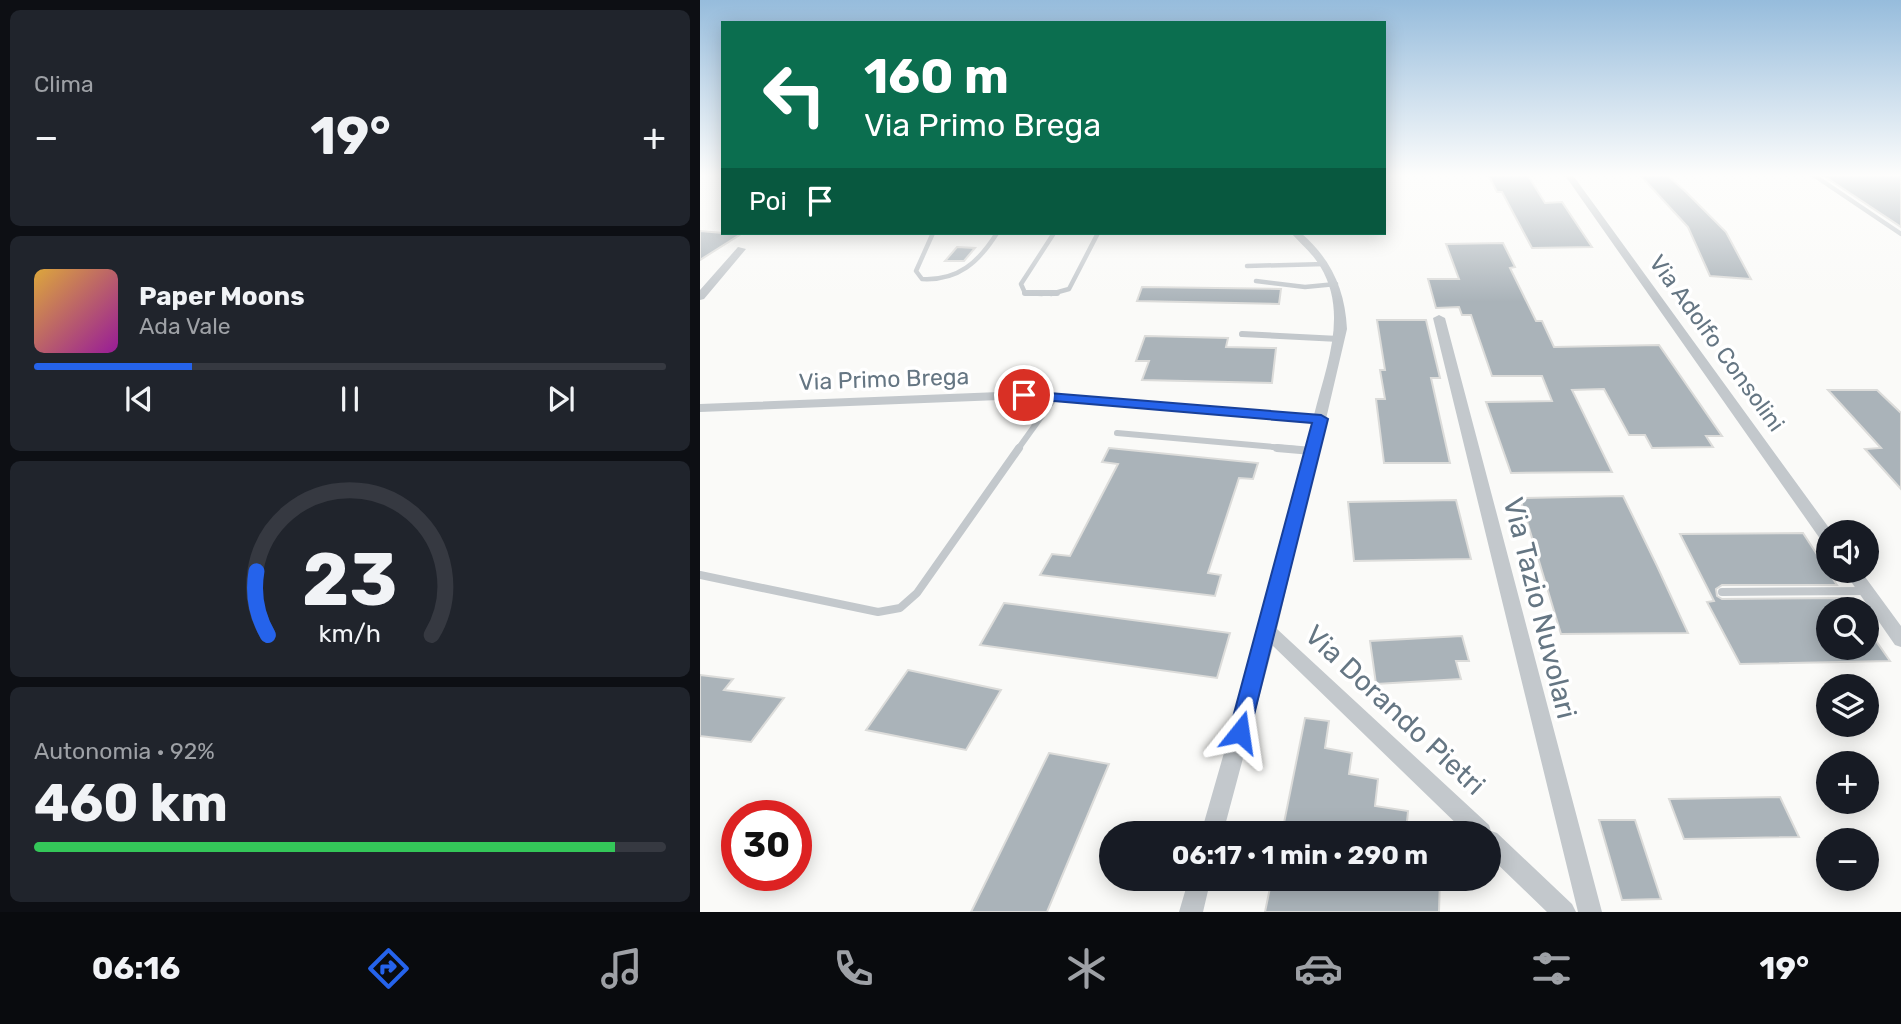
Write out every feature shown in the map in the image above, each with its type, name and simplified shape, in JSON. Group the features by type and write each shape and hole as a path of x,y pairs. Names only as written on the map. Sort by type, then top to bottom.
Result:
{"street":[{"name":"Via Adolfo Consolini","path":"1598,217 1816,521"},
{"path":"1215,821 1268,631 1339,339 1340,297 1336,284 1325,264 1298,235"},
{"path":"700,297 741,250"},
{"name":"Via Tazio Nuvolari","path":"1439,318 1590,912"},
{"name":"Via Primo Brega","path":"700,408 1013,395 1056,396 1321,419"},
{"path":"1860,583 1901,640"},
{"name":"Via Dorando Pietri","path":"1268,631 1468,821"},
{"path":"1501,852 1564,912"},
{"path":"1191,912 1197,891"}],"lane":[{"path":"1875,217 1901,234"},
{"path":"932,235 916,271 922,279 943,279 967,270 988,248 996,235"},
{"path":"1053,235 1021,284 1025,293 1049,295 1069,289 1097,235"},
{"path":"1247,266 1325,264"},
{"path":"1256,281 1305,287 1336,284"},
{"path":"1242,334 1339,339"},
{"path":"700,575 870,610 900,608 917,593 1056,396"},
{"path":"1117,433 1312,451"},
{"path":"1722,592 1866,592"}],"building":[{"path":"1515,217 1572,217 1592,247 1532,248"},
{"path":"1678,217 1711,217 1726,232 1751,279 1710,276 1688,227"},
{"path":"1885,217 1901,217 1901,227"},
{"path":"700,231 739,235 700,260"},
{"path":"1503,243 1515,267 1510,268 1536,321 1542,321 1554,347 1659,345 1722,436 1706,436 1713,447 1652,448 1645,435 1629,435 1604,389 1572,390 1612,472 1511,473 1486,402 1552,401 1542,376 1492,376 1471,315 1462,315 1459,307 1436,308 1428,279 1459,279 1446,244"},
{"path":"957,247 975,248 964,261 945,261"},
{"path":"1142,287 1281,289 1279,304 1137,301"},
{"path":"1377,320 1426,320 1440,378 1431,378 1450,463 1384,463 1376,399 1385,399 1380,370 1385,370"},
{"path":"1145,336 1228,338 1226,347 1276,348 1272,383 1142,380 1149,361 1136,361"},
{"path":"1828,390 1877,390 1901,413 1901,489 1865,449 1881,448"},
{"path":"1109,448 1258,463 1253,479 1239,478 1208,573 1221,575 1215,596 1040,575 1052,554 1070,556 1118,464 1102,462"},
{"path":"1623,496 1688,633 1561,634 1520,498"},
{"path":"1456,500 1471,559 1354,561 1348,502"},
{"path":"1803,533 1816,553 1816,583 1837,585 1722,585 1716,589 1717,596 1722,599 1816,598 1816,660 1879,660 1879,645 1890,661 1740,664 1707,602 1714,601 1680,534"},
{"path":"1004,603 1230,633 1217,678 980,645"},
{"path":"1462,636 1469,661 1456,661 1461,679 1376,684 1370,641"},
{"path":"908,670 1001,690 966,750 866,730"},
{"path":"700,675 733,679 724,690 784,698 751,742 700,736"},
{"path":"1305,718 1329,721 1325,748 1352,753 1349,774 1378,779 1375,806 1408,811 1407,821 1284,821"},
{"path":"1049,753 1109,764 1047,912 971,912"},
{"path":"1780,797 1799,837 1684,839 1669,799"},
{"path":"1599,820 1635,820 1661,899 1622,900"},
{"path":"1269,891 1440,891 1439,912 1265,912"}],"route":[{"path":"1024,395 1321,419 1240,732"}]}
